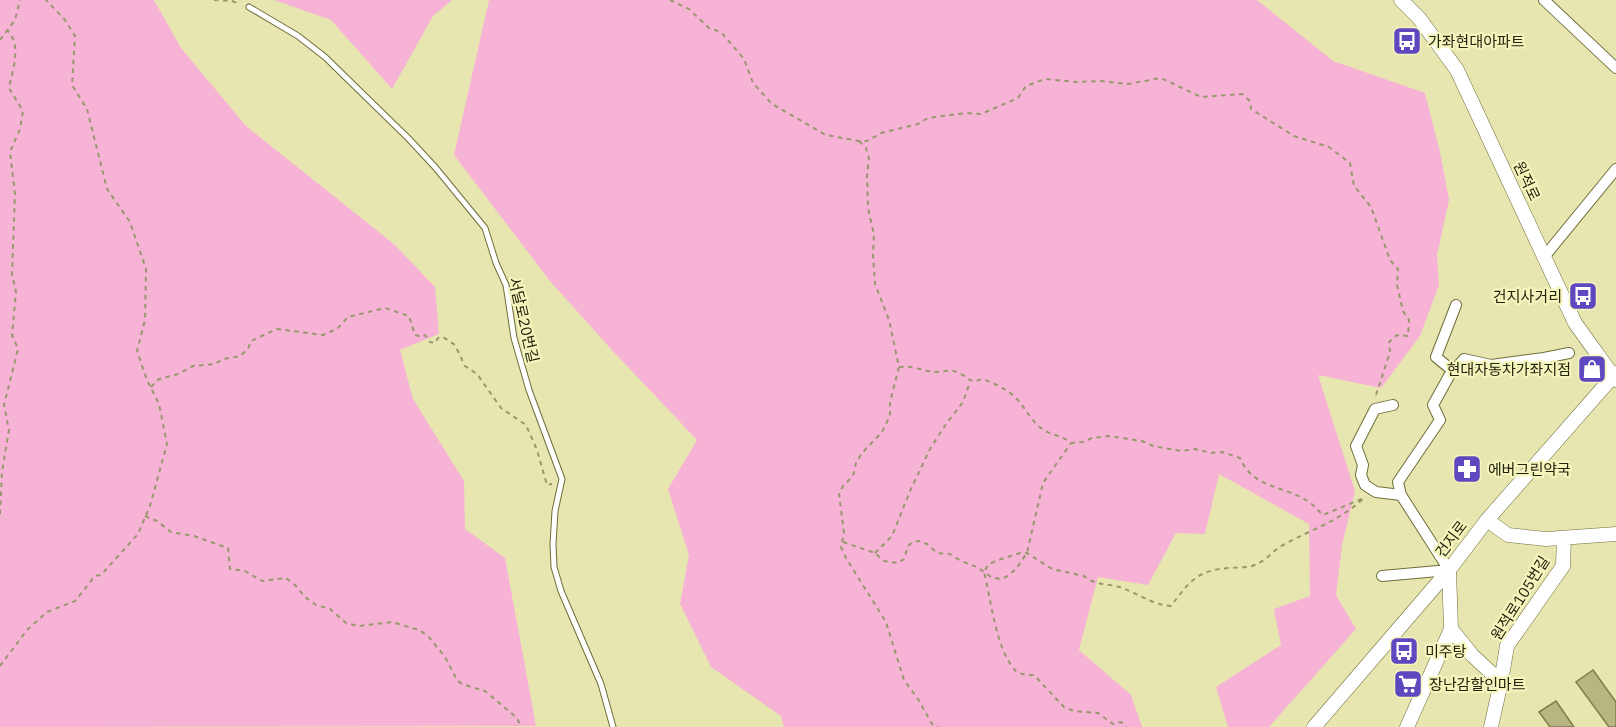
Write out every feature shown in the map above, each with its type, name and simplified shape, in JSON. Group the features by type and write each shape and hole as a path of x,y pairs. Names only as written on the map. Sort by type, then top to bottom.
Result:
{"street":[{"name":"원적로","path":"1401,0 1419,18 1457,70 1575,324 1615,376"},
{"path":"1544,0 1616,68"},
{"path":"1544,257 1616,170"},
{"path":"1453,371 1436,357 1456,305"},
{"path":"1407,727 1451,629 1449,570 1401,495 1398,482 1440,420 1433,405 1453,371 1464,359 1491,365 1544,358 1569,352"},
{"name":"건지로","path":"1314,727 1449,570 1487,520 1615,376"},
{"path":"1393,405 1375,409 1356,446 1363,465 1361,475 1365,485 1376,492 1401,495"},
{"path":"1487,520 1508,535 1546,539 1616,534"},
{"name":"원적로105번길","path":"1491,727 1507,646 1563,566 1564,538"},
{"path":"1382,576 1449,570"},
{"path":"1451,629 1472,656 1501,682"}],"lane":[{"name":"서달로20번길","path":"249,7 298,36 325,57 435,166 485,228 496,264 506,285 514,338 529,390 562,479"},
{"path":"562,479 555,511 554,567 561,591 601,684 613,727"}],"path":[{"path":"0,40 15,20 20,0"},
{"path":"0,666 27,630 48,612 75,601 95,576 101,575 138,534 146,516 167,444 159,404 137,351 145,320 146,269 130,222 106,189 87,110 72,85 75,36 46,0"},
{"path":"214,0 232,1 249,7"},
{"path":"670,0 689,9 709,28 721,32 744,59 753,83 772,104 826,135 860,141 867,141 881,133 918,124 928,118 966,113 981,114 1018,98 1026,86 1045,79 1128,84 1161,78 1201,97 1242,94 1250,101 1251,109 1272,123 1294,136 1329,147 1350,164 1354,186 1371,207 1390,260 1398,269 1397,285 1403,311 1409,320 1408,336 1397,335 1389,342 1390,352 1373,404"},
{"path":"0,514 2,472 9,430 4,405 18,349 12,335 16,292 12,274 15,194 10,152 20,129 23,111 9,87 16,49 14,37 7,30"},
{"path":"860,141 866,148 870,159 867,175 868,208 874,235 875,284 889,320 899,367 890,402 890,416 882,432 862,453 856,463 853,476 839,494 844,533 842,547 846,558 886,622 904,680 932,724 938,727"},
{"path":"151,387 159,380 193,366 215,364 223,359 240,356 248,349 251,341 277,329 323,335 337,329 348,317 385,308 409,316 415,335 422,337 425,335 430,342 435,343 438,338 443,337 455,345 465,366 477,374 501,408 526,425 537,450 547,485 557,483 562,479"},
{"path":"899,367 937,372 951,370 970,381 976,382 982,379 995,384 1016,399 1042,430 1063,437 1071,443"},
{"path":"875,553 892,536 909,491 930,449 966,398 970,381"},
{"path":"843,542 875,553 884,561 898,563 904,559 908,546 913,542 919,542 927,544 937,553 950,554 984,572 991,577 1006,578 1016,569 1027,553 1043,483 1071,443 1109,436 1142,441 1153,446 1181,451 1195,449 1211,453 1222,452 1240,458 1245,470 1263,483 1285,490 1309,502 1323,515 1364,498 1347,513 1329,524 1273,550 1260,563 1249,567 1217,569 1201,573 1188,583 1171,606 1152,602 1136,593 1115,586 1088,580 1084,576 1052,569 1027,553 1020,553 988,565 984,572 1003,652 1016,671 1023,675 1034,675 1064,707 1074,711 1098,713 1113,724 1121,722 1126,727"},
{"path":"146,516 171,532 194,536 228,548 230,569 244,571 262,581 285,578 295,585 305,597 316,605 330,609 346,623 359,626 392,622 419,630 428,636 445,657 457,680 462,684 485,691 517,718 520,727"}],"shaded area":[{"path":"0,0 154,0 181,48 246,126 395,245 435,287 439,334 400,350 413,399 464,481 465,529 505,558 536,726 0,727"},
{"path":"274,0 452,0 433,16 392,89 331,20"},
{"path":"489,0 1257,0 1333,61 1425,93 1449,200 1437,255 1439,285 1420,336 1381,388 1318,375 1355,491 1342,545 1336,595 1356,629 1269,727 1228,727 1216,687 1281,645 1274,609 1310,596 1309,524 1219,474 1205,534 1176,533 1148,585 1098,577 1079,650 1131,695 1142,727 784,727 781,716 711,667 680,604 689,555 668,489 697,440 550,281 454,155"}],"building":[{"path":"1593,670 1616,702 1616,727 1609,727 1576,682"},
{"path":"1556,701 1574,727 1550,727 1539,712"}],"place":[{"name":"가좌현대아파트","path":"1407,41"},
{"name":"건지사거리","path":"1583,296"},
{"name":"현대자동차가좌지점","path":"1592,369"},
{"name":"에버그린약국","path":"1467,469"},
{"name":"미주탕","path":"1404,651"},
{"name":"장난감할인마트","path":"1408,684"}]}
